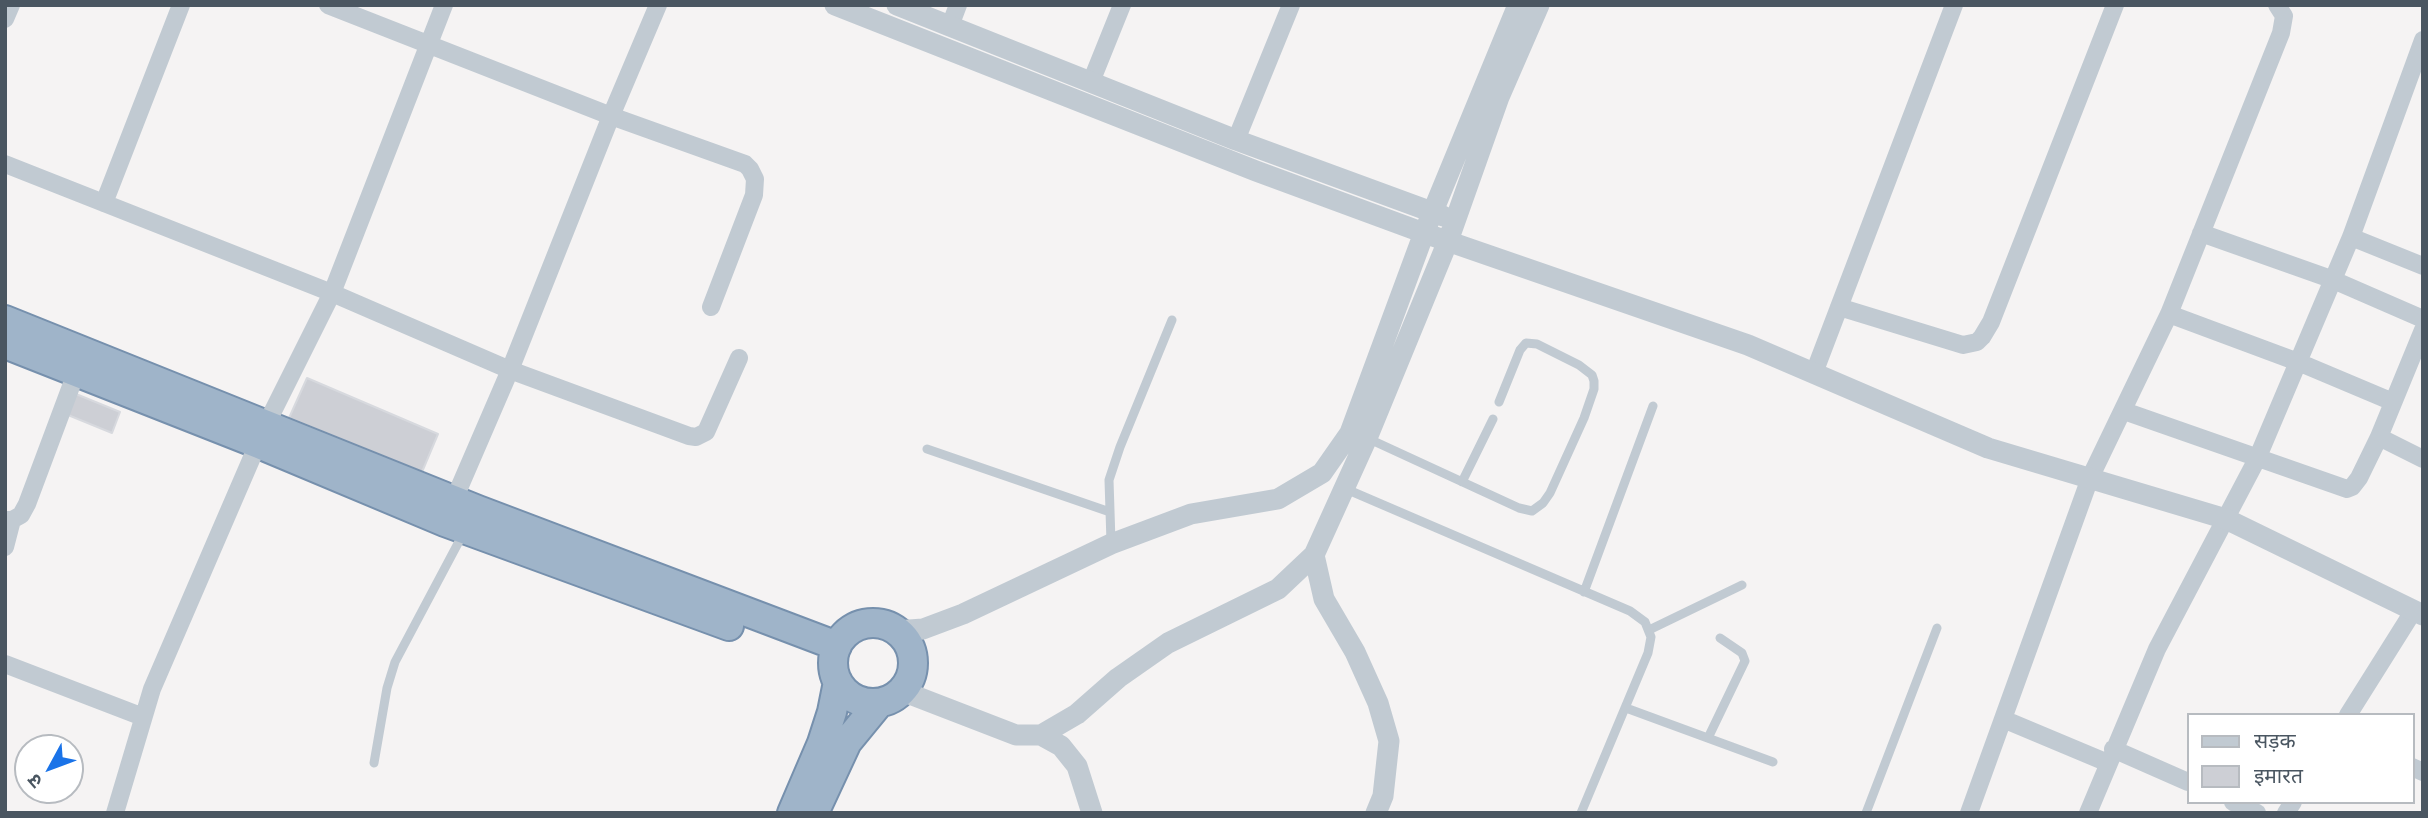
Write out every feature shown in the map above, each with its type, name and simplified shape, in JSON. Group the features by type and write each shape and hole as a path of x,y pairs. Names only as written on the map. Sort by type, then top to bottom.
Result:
{"highway":[{"path":"5,320 455,518 836,664 856,700 890,697"},
{"path":"5,344 76,373 262,434"},
{"path":"792,813 822,743 832,712 836,664 843,638 860,626 887,626 896,631 910,647 913,657 912,674 847,742 814,813"}],"street":[{"path":"5,19 11,5"},
{"path":"104,203 181,5"},
{"path":"328,5 611,116 738,160 754,174 754,195 711,307"},
{"path":"119,812 152,689 262,434 332,293 444,5"},
{"path":"455,518 510,370 658,5"},
{"path":"835,5 1256,171 1424,233 1748,345 1988,448 2226,519 2418,612 2349,713"},
{"path":"897,5 1236,140 1455,220"},
{"path":"950,26 958,5"},
{"path":"1091,82 1122,5"},
{"path":"1236,140 1291,5"},
{"path":"896,631 923,629 963,614 1111,544 1191,514 1278,499 1322,473 1350,433 1424,233 1518,5"},
{"path":"1041,735 1077,714 1118,678 1168,643 1278,589 1314,555 1367,438 1448,241 1499,97 1539,5"},
{"path":"1814,373 1954,5"},
{"path":"1839,307 1963,345 1977,342 1982,337 1991,322 2115,5"},
{"path":"1989,813 1970,809 2090,478 2169,314 2281,33 2284,16 2277,5"},
{"path":"2088,813 2171,619 2257,459 2351,237 2418,68 2423,40"},
{"path":"5,164 332,293 510,370 696,437 706,432 739,358"},
{"path":"2124,411 2347,489 2359,478 2379,437 2421,317 2332,279 2201,233"},
{"path":"2351,237 2423,266"},
{"path":"2169,314 2298,362 2393,402"},
{"path":"5,547 9,520 21,515 27,504 76,373"},
{"path":"2379,437 2423,459"},
{"path":"1314,555 1324,599 1355,652 1372,690 1389,741 1383,796 1376,813"},
{"path":"5,664 143,717"},
{"path":"890,697 1016,735 1041,735 1061,746 1077,766 1092,813"},
{"path":"2003,719 2186,781"},
{"path":"2237,804 2257,813"}],"lane":[{"path":"1111,544 1109,480 1172,320"},
{"path":"1367,438 1519,508 1532,511 1538,508 1550,493 1584,418 1594,381 1592,375 1579,365 1531,342 1522,345 1499,402"},
{"path":"1584,592 1653,406"},
{"path":"1462,482 1493,419"},
{"path":"928,449 1110,512"},
{"path":"1345,488 1640,617 1649,630 1651,644 1581,813"},
{"path":"374,763 387,688 395,662 455,518"},
{"path":"1649,630 1742,585"},
{"path":"1866,813 1937,628"},
{"path":"1708,738 1745,661 1742,653 1720,638"},
{"path":"1626,708 1773,762"}],"building":[{"path":"307,378 438,434 422,472 289,418"},
{"path":"76,394 120,412 112,433 68,415"}]}
